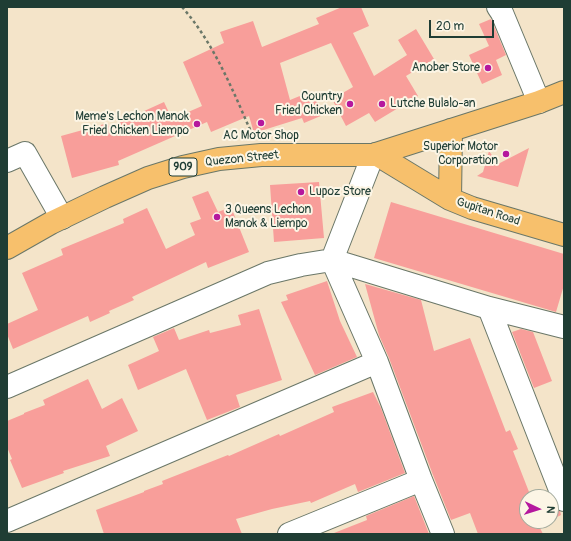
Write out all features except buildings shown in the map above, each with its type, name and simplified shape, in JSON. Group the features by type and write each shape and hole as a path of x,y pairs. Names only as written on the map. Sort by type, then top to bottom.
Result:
{"main road":[{"name":"909","path":"374,154 539,102 564,92"},
{"path":"450,199 451,130"},
{"name":"Quezon Street","path":"7,248 62,218 148,178 183,167 220,159 261,155 374,154"},
{"name":"Gupitan Road","path":"374,154 450,199 472,208 564,235"}],"street":[{"path":"498,7 502,13 539,102"},
{"path":"7,161 24,153 62,218"},
{"path":"374,154 332,260 377,362 443,534"},
{"path":"7,387 268,273 301,265 332,260 489,308 564,327"},
{"path":"489,308 564,500"},
{"path":"7,521 377,362"},
{"path":"289,534 421,480"}],"path":[{"path":"182,7 195,21 227,78 261,155"}],"place":[{"name":"Anober Store","path":"488,68"},
{"name":"Country Fried Chicken","path":"350,104"},
{"name":"Lutche Bulalo-an","path":"382,104"},
{"name":"AC Motor Shop","path":"261,123"},
{"name":"Meme's Lechon Manok Fried Chicken Liempo","path":"197,124"},
{"name":"Superior Motor Corporation","path":"506,154"},
{"name":"Lupoz Store","path":"301,192"},
{"name":"3 Queens Lechon Manok & Liempo","path":"217,217"}]}
